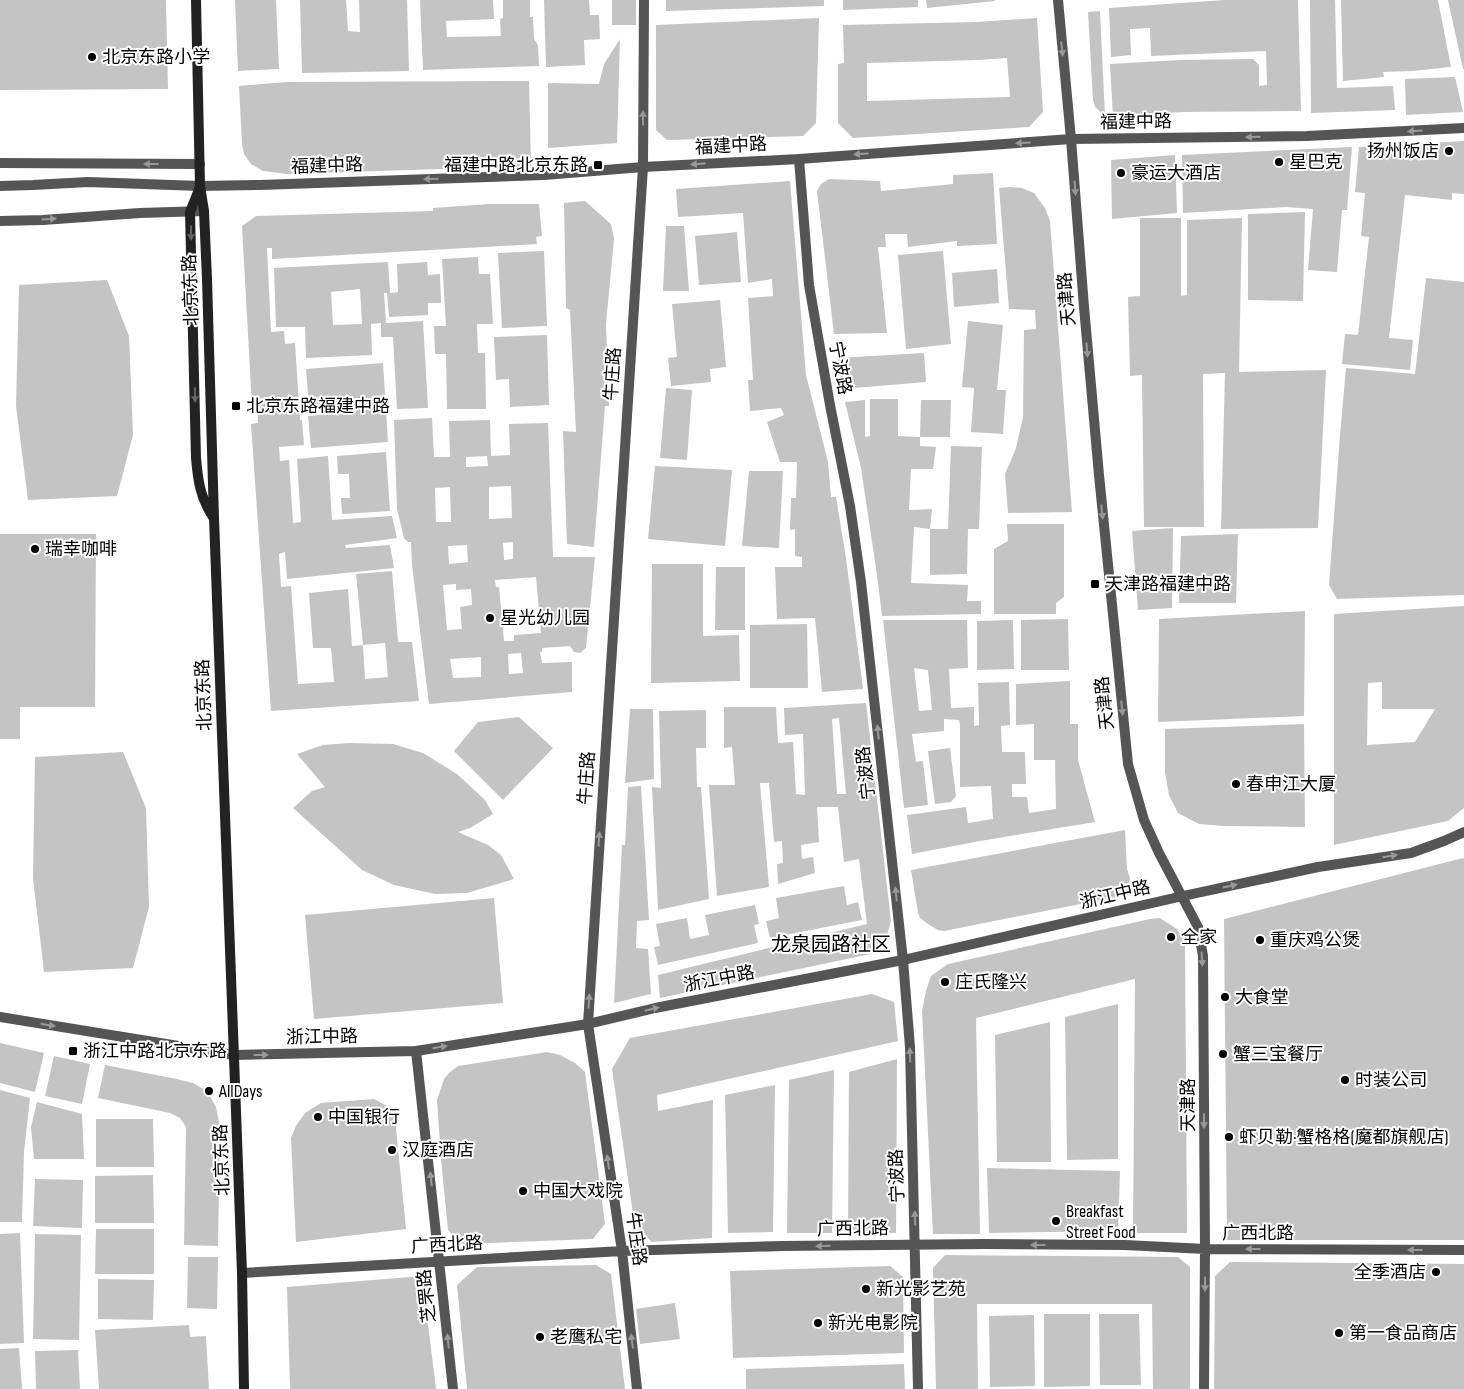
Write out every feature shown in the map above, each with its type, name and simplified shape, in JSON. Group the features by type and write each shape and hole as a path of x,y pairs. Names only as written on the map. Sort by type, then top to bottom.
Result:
{"main road":[{"name":"北京东路","path":"196,0 200,186 204,211 207,288 242,1274 244,1389"},
{"path":"200,186 190,212 196,458 199,486 207,508 214,518"}],"street":[{"path":"643,167 644,0"},
{"name":"天津路","path":"1058,0 1099,475 1128,764 1144,820 1198,927 1203,956 1204,1389"},
{"name":"福建中路","path":"0,186 88,182 200,186 544,175 1071,139 1307,136 1464,128"},
{"name":"宁波路","path":"799,159 809,285 850,506 857,554 903,960 910,1047 918,1389"},
{"path":"0,163 200,164"},
{"name":"牛庄路","path":"637,1389 622,1251 588,1024 643,167"},
{"path":"0,220 43,220 140,213 204,211"},
{"name":"浙江中路","path":"0,1017 234,1055 416,1051 588,1024 655,1008 903,960 1318,867 1411,853 1464,832"},
{"name":"芝罘路","path":"416,1051 453,1389"},
{"name":"广西北路","path":"242,1274 622,1251 792,1246 1125,1245 1205,1249 1464,1250"}],"building":[{"path":"0,0 166,0 168,89 0,90"},
{"path":"235,0 276,0 279,69 238,71"},
{"path":"300,0 346,0 348,31 360,32 359,0 407,0 409,71 302,73"},
{"path":"420,0 493,0 494,19 446,21 447,37 501,36 500,19 503,18 503,0 530,0 530,17 533,17 534,39 538,45 539,66 423,70"},
{"path":"544,0 589,0 590,15 599,15 600,39 584,40 585,65 546,67"},
{"path":"612,0 636,0 636,25 612,25"},
{"path":"666,0 824,0 824,6 666,11"},
{"path":"843,0 918,0 918,7 843,10"},
{"path":"926,0 995,0 995,1 927,8"},
{"path":"1225,0 1298,0 1301,111 1182,112 1113,117 1110,64 1180,60 1253,59 1259,65 1259,86 1267,85 1266,51 1151,56 1150,28 1130,29 1131,55 1111,57 1109,8"},
{"path":"1310,0 1335,0 1337,88 1393,86 1395,110 1311,113"},
{"path":"1341,0 1438,0 1451,67 1383,72 1384,77 1343,81"},
{"path":"1448,0 1464,0 1464,69 1463,69"},
{"path":"1100,11 1105,116 1095,107 1093,100 1088,12"},
{"path":"819,18 816,123 803,136 667,140 656,130 656,25"},
{"path":"1037,18 1043,112 1029,127 853,138 838,123 838,64 844,63 843,25 976,22","holes":["1007,58 1010,97 867,101 867,63"]},
{"path":"620,39 617,143 548,148 548,83 599,84 604,64"},
{"path":"1455,77 1463,112 1406,115 1405,79"},
{"path":"529,81 531,166 287,174 263,171 251,164 244,154 239,86 286,82"},
{"path":"1464,141 1464,194 1452,193 1452,200 1405,195 1389,338 1413,340 1410,370 1342,364 1345,334 1358,335 1369,237 1361,236 1365,193 1355,192 1359,147"},
{"path":"1352,147 1347,210 1342,210 1337,272 1308,270 1313,209 1286,207 1183,213 1182,155"},
{"path":"1175,155 1177,213 1112,219 1111,160"},
{"path":"993,173 997,244 957,246 957,241 908,247 907,234 885,234 886,247 878,247 887,333 834,334 817,191 821,184 829,179 880,181 881,191 953,184 953,175"},
{"path":"790,181 806,375 828,462 831,497 836,497 863,689 822,692 815,618 777,619 775,567 802,567 802,557 795,556 795,529 790,530 791,498 796,498 797,462 780,462 767,422 784,415 781,408 750,411 748,380 753,380 748,298 773,296 772,279 748,283 743,213 678,217 676,189"},
{"path":"999,188 1022,188 1034,193 1045,208 1050,221 1072,512 1008,513 1005,474 1016,448 1023,417 1024,330 1036,329 1035,310 1009,309"},
{"path":"585,201 611,224 614,239 606,324 609,406 605,406 594,547 567,544 563,431 576,432 570,310 566,308 564,203"},
{"path":"489,204 539,204 542,236 536,237 537,244 272,259 272,248 267,248 271,332 284,331 285,344 295,343 300,420 302,420 304,445 279,447 280,461 289,460 293,523 301,522 297,459 328,456 332,520 392,516 397,538 345,545 346,548 390,545 394,568 287,579 285,552 279,554 281,587 291,586 298,684 334,682 331,648 313,648 309,593 348,589 352,646 363,645 356,574 392,571 398,642 412,642 419,701 271,711 251,424 258,423 257,405 252,406 242,226 256,216 433,211 433,208","holes":["385,643 388,677 365,679 363,645"]},
{"path":"1305,212 1303,301 1248,300 1248,214"},
{"path":"1140,218 1181,218 1181,296 1187,295 1187,220 1242,218 1239,372 1326,370 1318,528 1221,529 1225,373 1203,374 1204,527 1144,527 1142,375 1130,376 1128,297 1140,296"},
{"path":"666,226 684,226 689,291 663,291"},
{"path":"737,232 741,282 699,285 695,236"},
{"path":"544,251 547,326 502,328 498,253"},
{"path":"943,251 951,344 906,349 898,255"},
{"path":"478,257 479,274 490,274 493,324 477,324 478,353 485,353 486,409 447,409 446,354 435,354 434,326 446,326 442,259"},
{"path":"388,262 390,293 398,292 397,264 427,262 428,275 440,274 441,303 428,303 428,315 389,317 387,293 384,293 386,323 423,321 428,408 397,409 393,337 381,337 381,323 371,324 372,355 306,358 305,327 276,327 274,268","holes":["360,289 362,324 333,325 331,292"]},
{"path":"997,269 999,303 954,307 952,273"},
{"path":"1426,278 1464,282 1464,595 1337,599 1329,585 1346,368 1415,374"},
{"path":"107,280 129,336 133,435 117,496 28,500 16,406 19,285"},
{"path":"720,300 726,367 710,369 711,382 671,386 668,358 677,357 672,304"},
{"path":"968,321 1003,325 997,390 1006,390 1003,434 971,432 974,388 962,387"},
{"path":"547,335 549,405 510,407 509,379 496,380 494,337"},
{"path":"924,353 926,382 842,389 838,358"},
{"path":"383,363 388,442 311,448 308,416 344,413 344,405 309,407 306,369"},
{"path":"666,388 692,390 687,460 660,458"},
{"path":"870,399 898,399 898,436 920,437 920,446 936,447 933,469 911,469 909,510 932,509 930,529 914,527 911,583 968,585 967,601 981,601 981,614 882,616 861,468 845,402 865,400 865,437 870,436"},
{"path":"921,400 951,400 950,437 920,437"},
{"path":"432,418 434,457 450,457 449,421 490,420 491,456 510,455 509,424 548,423 553,557 595,557 586,648 580,653 574,652 570,646 542,648 542,652 540,652 542,663 572,662 572,692 429,704 412,565 411,542 404,538 397,509 394,420","holes":["487,456 488,466 466,467 466,457","511,486 512,518 489,519 489,487","450,487 451,522 436,522 435,488","513,542 513,559 504,560 503,543","467,545 468,562 449,564 448,546","536,577 541,633 514,635 514,641 504,641 499,587 496,587 495,580","456,584 456,590 471,589 472,605 460,607 462,629 447,630 443,585","521,653 523,673 509,674 508,654","481,657 481,677 453,678 450,659"]},
{"path":"951,446 982,447 979,529 968,529 967,574 930,575 930,529 948,529"},
{"path":"386,452 390,511 342,514 341,498 350,498 349,474 338,474 337,456"},
{"path":"655,466 732,470 725,546 648,539"},
{"path":"749,471 783,471 779,548 742,546"},
{"path":"1007,524 1064,524 1064,597 1056,603 1056,614 994,614 994,549 1008,541"},
{"path":"1173,528 1172,608 1138,610 1132,531"},
{"path":"0,534 96,534 95,707 20,707 20,739 0,739"},
{"path":"1238,534 1236,603 1179,603 1181,536"},
{"path":"652,564 703,564 703,636 739,635 740,681 651,683"},
{"path":"716,567 745,567 745,630 715,630"},
{"path":"1464,606 1464,808 1448,821 1334,845 1334,614","holes":["1382,682 1382,709 1435,709 1415,742 1367,745 1368,683"]},
{"path":"1305,611 1304,716 1158,722 1159,619"},
{"path":"1068,619 1069,670 1021,670 1021,620"},
{"path":"883,620 967,620 968,668 949,669 951,708 974,707 974,726 979,725 978,683 1009,682 1010,725 1001,726 1002,752 1025,752 1026,784 1012,784 1012,797 1027,797 1029,813 1056,809 1055,760 1034,760 1034,724 1016,725 1016,684 1070,681 1070,724 1078,724 1078,760 1095,822 912,854 907,815 966,807 968,823 993,819 991,786 960,787 959,720 944,719 944,731 912,734 916,762 923,761 928,805 904,808","holes":["914,668 928,670 932,710 919,711"]},
{"path":"1013,620 1014,669 977,670 977,621"},
{"path":"807,624 808,688 750,688 750,625"},
{"path":"866,703 891,921 886,939 871,954 660,998 658,975 867,924 859,859 844,862 838,807 817,807 819,842 801,845 802,859 813,857 815,873 778,884 777,864 783,863 782,841 774,842 769,783 760,783 769,887 717,896 709,785 735,785 732,747 724,748 724,707 776,707 778,743 793,742 796,794 805,795 803,734 785,735 784,708","holes":["839,718 846,794 837,794 832,719"]},
{"path":"630,709 653,709 654,779 625,783"},
{"path":"706,710 706,748 696,748 697,787 701,787 709,899 658,910 652,787 661,788 659,711"},
{"path":"519,717 553,748 503,800 454,751 478,722"},
{"name":"春申江大厦","path":"1304,724 1305,827 1199,824 1178,813 1169,795 1165,773 1165,729"},
{"path":"349,743 393,744 423,753 457,774 485,800 493,814 470,828 458,832 488,845 501,855 514,879 467,893 435,894 394,885 362,870 293,808 312,791 325,787 297,754 323,745"},
{"path":"950,748 956,796 951,802 935,804 928,751"},
{"path":"123,752 146,808 149,907 133,968 44,972 33,878 35,757"},
{"path":"641,786 649,920 637,921 636,948 648,949 651,994 614,1003 622,845 625,845 628,787"},
{"path":"1125,830 1127,869 1130,878 1129,887 1121,896 944,931 938,930 920,918 911,870"},
{"name":"时装公司","path":"1463,858 1464,1240 1227,1240 1224,919"},
{"path":"844,886 847,905 858,902 862,920 770,938 766,921 779,918 776,898"},
{"path":"494,898 503,1003 314,1019 305,915"},
{"path":"755,905 759,924 754,925 758,943 658,965 654,947 660,946 656,924 687,918 690,939 709,935 705,915"},
{"path":"1160,918 1177,929 1185,942 1187,1233 1133,1233 1135,979 976,1018 980,1234 933,1234 922,1011 931,976 948,964"},
{"path":"872,994 894,1002 898,1041 657,1095 658,1111 713,1100 712,1238 652,1242 635,1227 612,1069 630,1038"},
{"path":"1118,1004 1118,1159 1067,1160 1065,1017"},
{"path":"1050,1022 1051,1162 997,1162 995,1035"},
{"path":"0,1043 44,1053 35,1092 0,1083"},
{"path":"547,1052 560,1055 575,1063 585,1072 605,1224 593,1239 461,1244 448,1230 437,1100 444,1079 458,1066"},
{"path":"54,1056 90,1064 82,1104 45,1096"},
{"path":"897,1059 896,1233 848,1231 849,1072"},
{"path":"105,1065 193,1083 207,1091 216,1107 220,1127 218,1246 184,1245 186,1127 180,1118 170,1113 98,1098"},
{"path":"834,1070 832,1233 787,1233 789,1080"},
{"path":"775,1085 773,1232 728,1233 725,1095"},
{"path":"0,1090 30,1098 24,1152 22,1222 0,1222"},
{"path":"374,1099 387,1106 395,1118 406,1229 296,1242 291,1138 296,1126 305,1113 321,1103"},
{"path":"37,1102 82,1114 84,1159 34,1159 31,1127"},
{"path":"96,1119 153,1119 154,1167 96,1167"},
{"path":"987,1168 1120,1171 1118,1231 989,1233"},
{"path":"153,1175 154,1223 95,1223 95,1176"},
{"path":"35,1179 83,1180 82,1228 33,1226"},
{"path":"96,1229 154,1229 154,1274 95,1274"},
{"path":"20,1233 24,1343 0,1344 0,1234"},
{"path":"35,1234 81,1235 79,1340 33,1339"},
{"path":"945,1255 1178,1257 1190,1267 1190,1389 1153,1389 1152,1304 977,1304 978,1389 936,1389 933,1268"},
{"path":"188,1257 218,1257 217,1309 187,1308"},
{"name":"第一食品商店","path":"1230,1262 1464,1264 1464,1389 1214,1389 1215,1276"},
{"name":"老鹰私宅","path":"596,1265 611,1274 625,1389 467,1389 457,1285 477,1267"},
{"name":"新光电影院","path":"890,1266 903,1277 904,1353 733,1358 730,1271"},
{"path":"422,1276 436,1389 290,1389 287,1287"},
{"path":"98,1279 154,1280 153,1320 98,1319"},
{"path":"675,1303 680,1339 640,1344 636,1309"},
{"path":"1044,1314 1090,1314 1090,1386 1044,1387"},
{"path":"1099,1314 1139,1314 1141,1385 1100,1385"},
{"path":"1034,1315 1035,1386 990,1387 989,1316"},
{"path":"189,1325 190,1337 206,1336 209,1389 99,1389 95,1330"},
{"path":"19,1348 22,1389 0,1389 0,1349"},
{"path":"78,1350 80,1389 36,1389 35,1351"},
{"path":"904,1364 905,1389 746,1389 746,1369"}],"place":[{"name":"北京东路小学","path":"92,57"},
{"name":"扬州饭店","path":"1449,151"},
{"name":"星巴克","path":"1279,162"},
{"name":"福建中路北京东路","path":"598,165"},
{"name":"豪运大酒店","path":"1121,173"},
{"name":"北京东路福建中路","path":"236,406"},
{"name":"瑞幸咖啡","path":"35,549"},
{"name":"天津路福建中路","path":"1095,584"},
{"name":"星光幼儿园","path":"490,618"},
{"name":"春申江大厦","path":"1236,784"},
{"name":"全家","path":"1171,937"},
{"name":"重庆鸡公煲","path":"1260,940"},
{"name":"庄氏隆兴","path":"945,982"},
{"name":"大食堂","path":"1225,997"},
{"name":"浙江中路北京东路","path":"73,1051"},
{"name":"蟹三宝餐厅","path":"1223,1054"},
{"name":"时装公司","path":"1345,1080"},
{"name":"AllDays","path":"209,1091"},
{"name":"中国银行","path":"318,1117"},
{"name":"虾贝勒·蟹格格(魔都旗舰店)","path":"1229,1137"},
{"name":"汉庭酒店","path":"392,1150"},
{"name":"中国大戏院","path":"523,1191"},
{"name":"Breakfast Street Food","path":"1056,1221"},
{"name":"全季酒店","path":"1436,1272"},
{"name":"新光影艺苑","path":"866,1289"},
{"name":"新光电影院","path":"818,1323"},
{"name":"第一食品商店","path":"1339,1333"},
{"name":"老鹰私宅","path":"540,1337"}],"district":[{"name":"龙泉园路社区","path":"831,945"}]}
